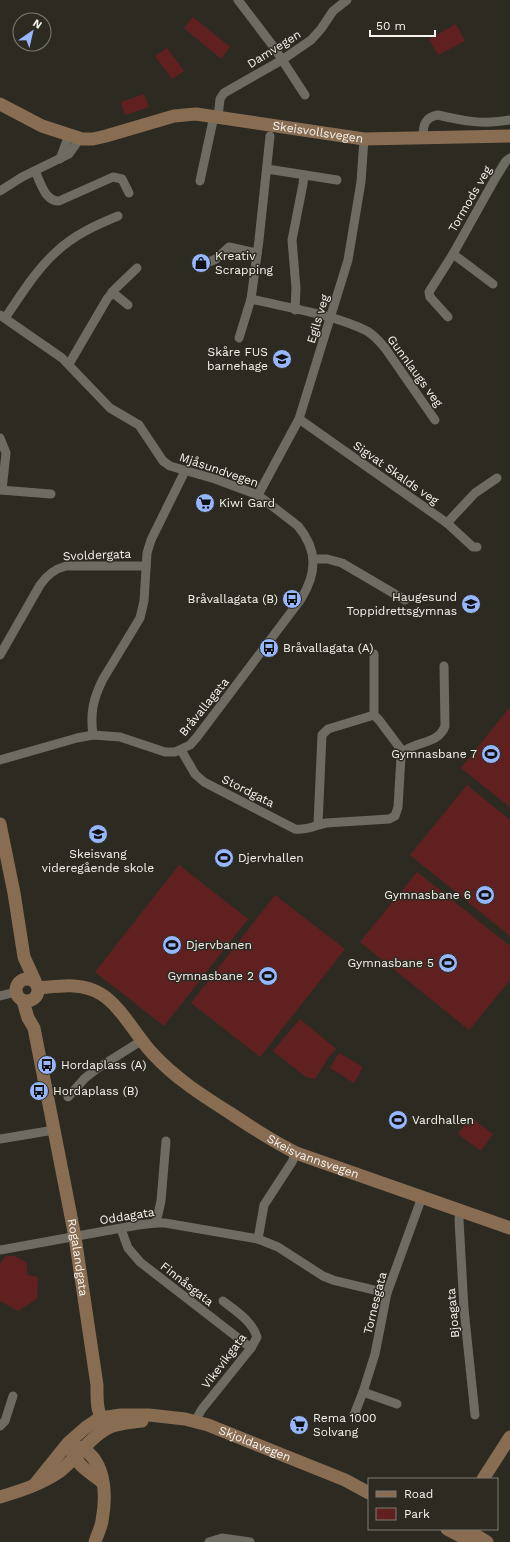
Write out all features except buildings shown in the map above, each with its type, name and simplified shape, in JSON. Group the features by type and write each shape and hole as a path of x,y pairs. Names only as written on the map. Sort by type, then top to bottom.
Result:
{"street":[{"path":"238,0 255,21 306,95"},
{"name":"Damvegen","path":"216,116 220,99 224,93 282,60 311,40 321,29 332,11 347,0"},
{"path":"0,96 70,136 60,159 35,170 0,191"},
{"name":"Skeisvollsvegen","path":"0,104 42,126 70,136 93,138 106,136 174,116 196,114 364,139 510,136"},
{"path":"423,137 424,123 432,116 438,114 478,123 510,120"},
{"path":"200,181 216,116"},
{"path":"239,338 251,299 270,136"},
{"name":"Egils veg","path":"258,495 299,419 331,318 352,245 361,182 364,139"},
{"name":"Tormods veg","path":"448,318 430,297 429,292 453,254 496,177 506,161 510,158"},
{"path":"267,169 337,180"},
{"path":"35,170 48,197 54,202 113,177 122,179 129,193"},
{"path":"295,310 296,288 292,240 304,175"},
{"path":"3,316 39,270 56,252 72,239 90,228 118,216"},
{"path":"209,262 216,259 229,247 257,253"},
{"path":"453,254 493,284"},
{"path":"69,364 107,298 137,268"},
{"path":"112,292 128,305"},
{"name":"Gunnlaugs veg","path":"251,299 331,318 368,332 385,348 435,420"},
{"name":"Mjåsundvegen","path":"3,316 69,364 110,408 139,425 163,461 170,466 215,479 258,495 298,526 309,544 314,559"},
{"name":"Sigvat Skalds veg","path":"299,419 447,523 473,547 477,548"},
{"path":"0,438 6,453 1,490 51,494"},
{"path":"93,735 91,718 93,704 103,679 135,627 143,608 147,553 151,540 185,471"},
{"path":"447,523 475,493 497,478"},
{"path":"314,559 327,559 342,563 405,600"},
{"name":"Bråvallagata","path":"0,760 77,738 93,735 120,737 165,752 175,752 190,745 301,599 311,579 314,559"},
{"name":"Svoldergata","path":"0,655 40,585 58,568 66,566 146,566"},
{"path":"374,654 374,715 403,752 438,737 443,733 445,726 444,666"},
{"path":"318,824 322,735 328,729 374,715"},
{"name":"Stordgata","path":"181,750 195,774 204,782 295,829 302,830 318,824 389,819 395,816 398,807 401,757 403,752"},
{"name":"Rogalandgata","path":"0,824 3,851 14,893 24,957 37,984"},
{"name":"Rogalandgata","path":"24,957 21,964 23,994 28,1018 34,1028 75,1237 97,1385 105,1401 106,1421"},
{"name":"Skeisvannsvegen","path":"23,994 26,978 37,984 71,985 92,989 102,994 111,1002 141,1041 166,1067 198,1092 271,1140 296,1153 510,1228"},
{"path":"0,996 38,994 37,984"},
{"path":"68,1097 85,1078 98,1068 141,1041"},
{"path":"0,1139 54,1130"},
{"path":"156,1223 161,1201 166,1141"},
{"path":"258,1239 264,1205 292,1162 296,1153"},
{"name":"Tornesgata","path":"354,1415 375,1354 387,1293 422,1197"},
{"name":"Bjoagata","path":"460,1210 459,1220 464,1309 475,1415"},
{"name":"Oddagata","path":"0,1250 156,1223 258,1239 278,1248 323,1276 333,1280 387,1293"},
{"name":"Finnåsgata","path":"121,1229 128,1248 140,1262 251,1348"},
{"name":"Vikevikgata","path":"195,1421 202,1409 251,1348 257,1337 255,1332 243,1317 223,1301"},
{"path":"363,1392 397,1404"},
{"path":"0,1426 5,1421 13,1396"},
{"name":"Skjoldavegen","path":"35,1484 68,1443 85,1428 106,1421 151,1420 161,1416 195,1421 345,1480 368,1492"},
{"name":"Skjoldavegen","path":"0,1497 22,1490 57,1473 99,1433 106,1421"},
{"path":"484,1478 510,1437"},
{"path":"68,1443 84,1448 96,1461 101,1472 105,1493 102,1522 95,1542"},
{"path":"68,1443 74,1458 82,1467 103,1483"},
{"name":"Skjoldavegen","path":"345,1480 368,1486"},
{"path":"86,1542 95,1520 104,1504"},
{"path":"456,1530 472,1542"},
{"path":"456,1530 487,1542"},
{"path":"209,1542 222,1538 250,1542"}],"green space":[{"path":"193,17 230,47 221,59 184,28"},
{"path":"456,24 465,41 438,55 429,39"},
{"path":"167,48 184,71 172,79 155,56"},
{"path":"144,94 149,107 125,115 121,102"},
{"name":"Gymnasbane 7","path":"510,707 510,807 461,768"},
{"name":"Gymnasbane 6","path":"467,785 510,820 510,936 410,855"},
{"name":"Djervbanen","path":"179,865 248,919 164,1026 95,972"},
{"name":"Gymnasbane 5","path":"417,872 510,946 510,980 469,1030 360,942"},
{"name":"Gymnasbane 2","path":"275,895 345,949 260,1057 191,1003"},
{"path":"300,1019 336,1049 330,1055 315,1079 306,1077 273,1051"},
{"path":"339,1053 363,1067 354,1083 330,1068"},
{"path":"470,1117 493,1134 481,1151 458,1134"},
{"path":"6,1256 14,1256 26,1262 28,1275 38,1277 37,1299 18,1311 0,1301 0,1264"}],"place":[{"name":"Kreativ Scrapping","path":"201,263"},
{"name":"Skåre FUS barnehage","path":"282,359"},
{"name":"Kiwi Gard","path":"205,503"},
{"name":"Bråvallagata (B)","path":"292,599"},
{"name":"Haugesund Toppidrettsgymnas","path":"471,604"},
{"name":"Bråvallagata (A)","path":"269,648"},
{"name":"Gymnasbane 7","path":"491,754"},
{"name":"Skeisvang videregående skole","path":"98,834"},
{"name":"Djervhallen","path":"224,858"},
{"name":"Gymnasbane 6","path":"485,895"},
{"name":"Djervbanen","path":"172,945"},
{"name":"Gymnasbane 5","path":"448,963"},
{"name":"Gymnasbane 2","path":"268,976"},
{"name":"Hordaplass (A)","path":"47,1065"},
{"name":"Hordaplass (B)","path":"39,1091"},
{"name":"Vardhallen","path":"398,1120"},
{"name":"Rema 1000 Solvang","path":"299,1425"}]}
